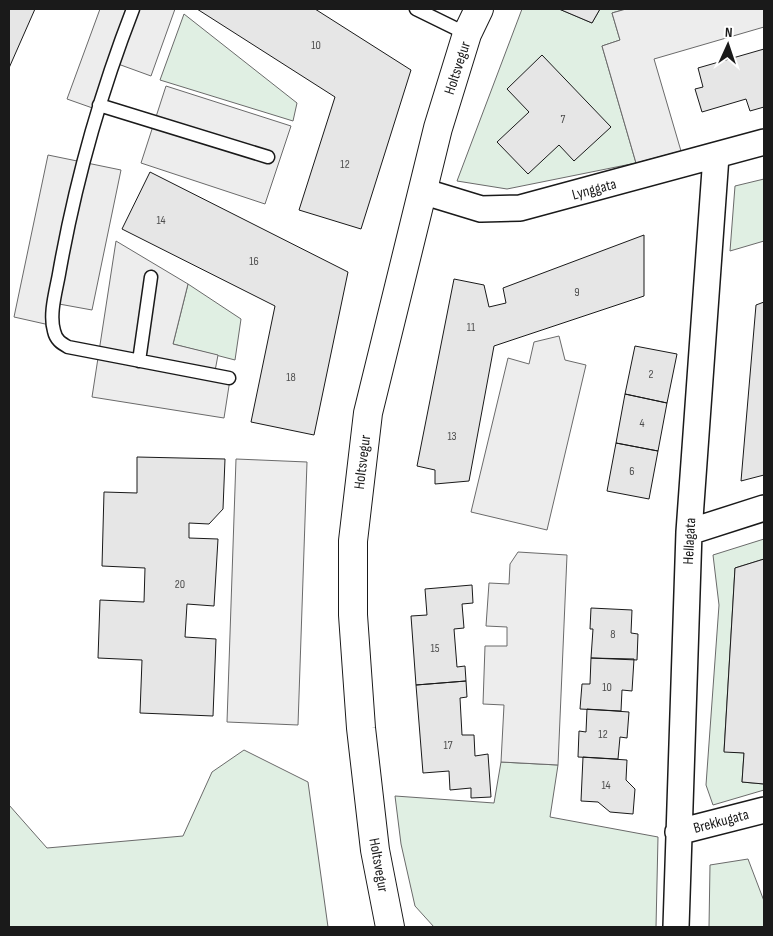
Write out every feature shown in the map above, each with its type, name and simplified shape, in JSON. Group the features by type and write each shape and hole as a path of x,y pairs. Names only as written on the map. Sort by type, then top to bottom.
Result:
{"street":[{"name":"Holtsvegur","path":"390,927 375,850 361,728 352,616 353,541 368,413 438,128 468,34 479,9"},
{"name":"Lynggata","path":"422,191 482,209 520,208 764,142"},
{"name":"Hellagata","path":"676,927 689,532 716,156"},
{"path":"689,532 764,508"},
{"name":"Brekkugata","path":"678,832 764,810"}],"lane":[{"path":"133,9 99,105 80,174 64,244 52,314 53,330 59,342 68,347 229,378"},
{"path":"416,9 468,34"},
{"path":"99,105 268,157"},
{"path":"139,361 151,277"}],"green space":[{"path":"522,9 559,9 592,23 600,9 626,9 612,13 620,40 602,46 636,163 507,189 457,181"},
{"path":"184,14 297,103 293,121 160,80"},
{"path":"764,179 764,241 730,251 735,186"},
{"path":"188,284 241,319 235,360 173,344"},
{"path":"764,539 764,559 735,568 724,751 744,753 742,782 764,784 764,790 713,805 706,785 719,605 713,555"},
{"path":"244,750 308,782 328,927 9,927 9,805 47,848 183,836 212,772"},
{"path":"501,762 558,765 550,817 658,837 656,927 434,927 415,906 401,844 395,796 494,803"},
{"path":"748,859 764,901 764,927 709,927 710,865"}],"shaded area":[{"path":"100,9 175,9 151,76 118,64 101,111 67,99"},
{"path":"626,9 764,9 764,27 654,59 681,151 636,163 602,46 620,40 612,13"},
{"path":"166,86 291,126 265,204 141,163"},
{"path":"48,155 121,170 92,310 59,304 54,326 14,317"},
{"path":"116,241 188,284 173,344 218,355 215,371 231,373 224,418 92,397"},
{"path":"559,336 565,360 586,365 547,530 471,512 508,358 529,364 534,342"},
{"path":"236,459 307,462 298,725 227,722"},
{"path":"518,552 567,555 558,765 501,762 504,705 483,704 485,646 507,646 507,627 486,626 489,583 509,584 510,564"}],"building":[{"path":"9,9 35,9 9,68"},
{"path":"197,9 315,9 411,70 361,229 299,210 335,97"},
{"path":"559,9 600,9 592,23"},
{"path":"764,49 764,107 750,111 746,99 702,112 695,89 703,87 698,68"},
{"path":"542,55 611,127 574,161 559,145 528,174 497,142 529,112 507,89"},
{"path":"150,172 348,272 314,435 251,422 275,306 122,229"},
{"path":"644,235 644,296 494,346 469,481 435,484 435,470 417,466 454,279 484,285 489,307 506,303 503,288"},
{"path":"764,302 764,475 741,481 756,305"},
{"path":"635,346 677,354 667,403 625,394"},
{"path":"625,394 667,403 658,451 616,443"},
{"path":"616,443 658,451 649,499 607,491"},
{"path":"137,457 225,459 223,509 209,524 189,523 189,538 218,539 214,606 187,604 185,637 216,639 213,716 140,713 142,660 98,658 100,600 144,602 145,568 102,566 104,492 137,493"},
{"path":"764,559 764,784 742,782 744,753 724,752 735,568"},
{"path":"472,585 473,603 462,604 464,628 454,629 457,667 465,666 466,681 416,685 411,616 427,615 425,589"},
{"path":"591,608 632,610 631,633 638,634 637,660 591,658 593,629 590,629"},
{"path":"591,658 634,659 632,691 622,690 621,711 580,709 582,684 590,684"},
{"path":"466,681 467,697 460,698 462,735 474,735 475,756 488,754 491,797 471,798 471,788 450,790 449,771 423,773 416,685"},
{"path":"587,709 629,712 627,738 620,737 618,759 578,757 579,731 586,732"},
{"path":"583,757 627,760 626,780 635,789 633,814 610,812 598,802 581,801"}]}
